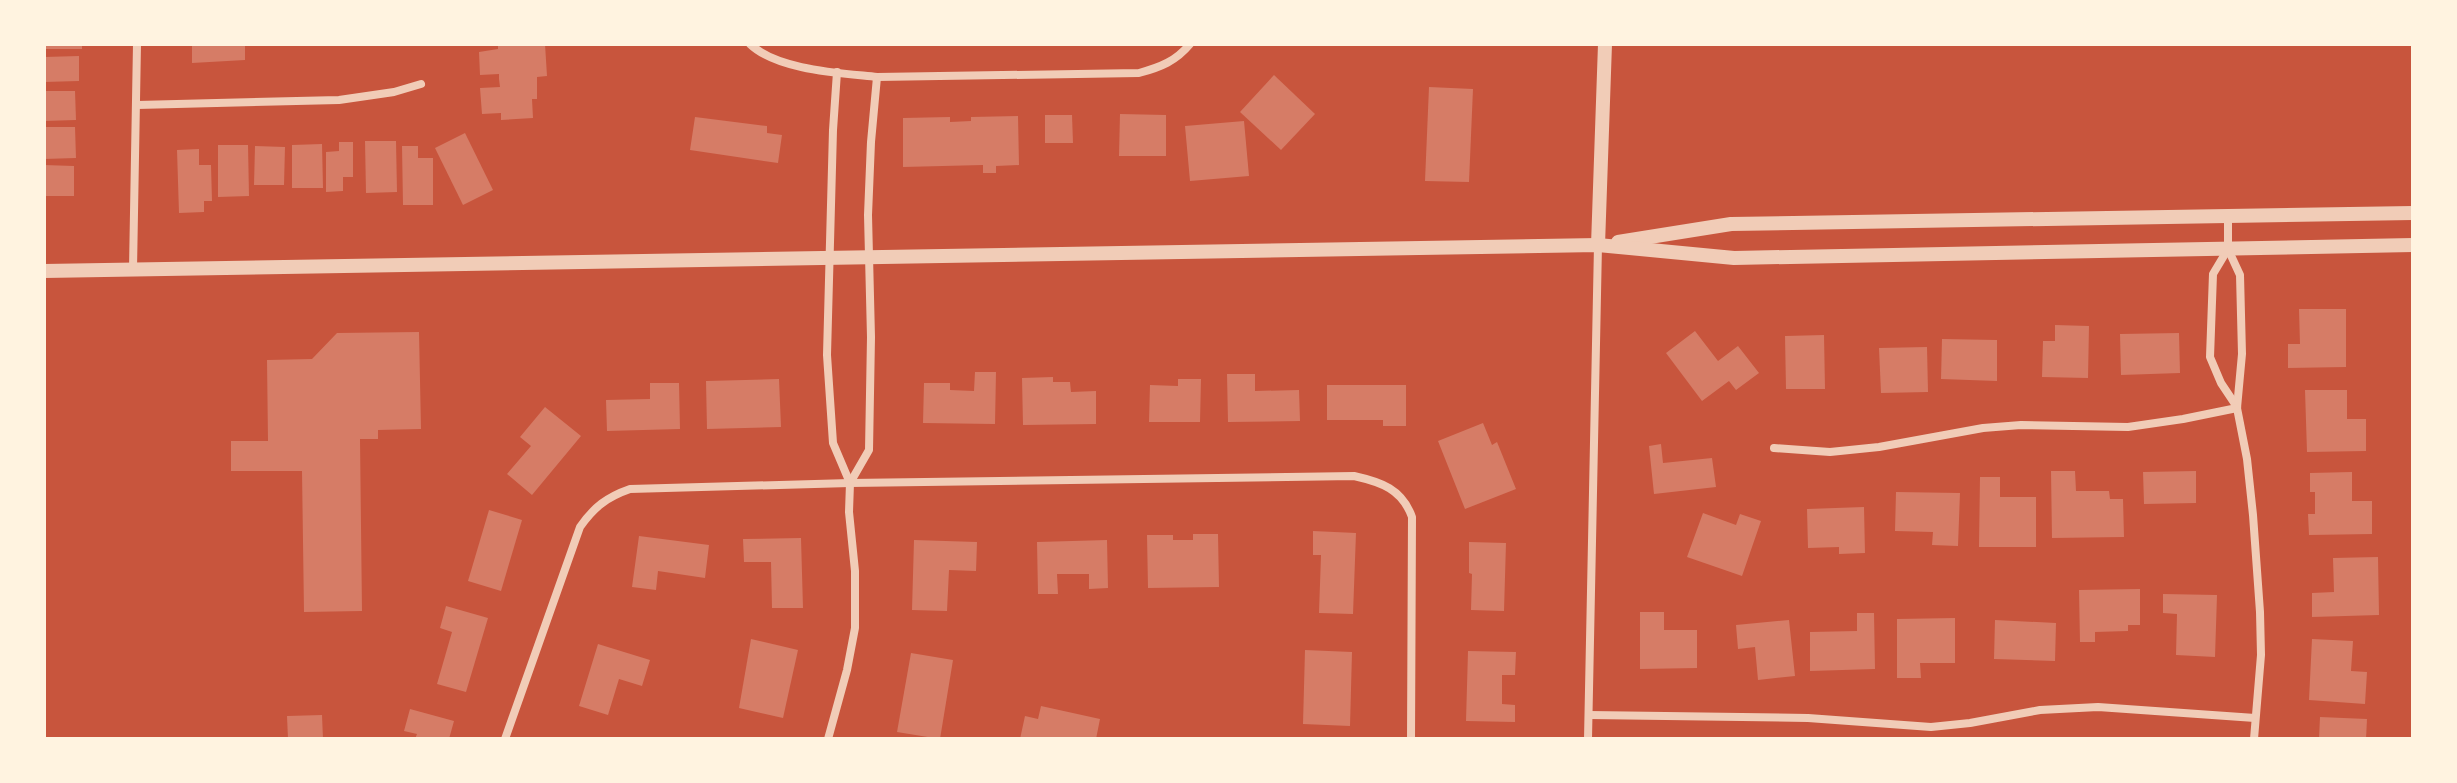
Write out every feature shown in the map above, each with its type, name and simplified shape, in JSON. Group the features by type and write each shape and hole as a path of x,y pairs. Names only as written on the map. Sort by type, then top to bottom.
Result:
{"street":[{"path":"133,269 137,44"},
{"path":"750,44 778,61 877,77 1139,73 1163,66 1179,57 1190,44"},
{"path":"1588,739 1605,44"},
{"path":"828,739 855,628 850,483 833,443 827,355 837,72"},
{"path":"850,483 869,450 871,337 868,258 871,142 877,77"},
{"path":"137,105 339,100 394,92 421,84"},
{"path":"1598,245 1731,224 2413,213"},
{"path":"2228,216 2228,249 2240,275 2242,354 2237,408 2247,459 2260,612 2261,655 2254,739"},
{"path":"44,271 1598,245 1734,258 2413,245"},
{"path":"2228,249 2213,274 2210,357 2221,383 2237,408"},
{"path":"1774,448 1830,452 2021,425 2128,427 2237,408"},
{"path":"505,739 580,527 601,502 630,489 1354,476 1383,483 1408,507 1413,537 1411,739"},
{"path":"1589,715 1808,718 1931,727 2040,710 2098,707 2255,718"}],"building":[{"path":"44,44 82,44 82,49 44,49"},
{"path":"192,44 245,44 245,60 192,63"},
{"path":"498,44 545,44 547,76 537,77 537,99 532,99 533,118 501,120 501,113 482,114 480,88 500,87 499,74 480,75 479,52 498,49"},
{"path":"79,56 79,81 44,82 44,57"},
{"path":"1274,75 1315,114 1281,150 1240,112"},
{"path":"1429,87 1473,89 1469,182 1425,181"},
{"path":"44,91 75,91 76,120 44,121"},
{"path":"1120,114 1166,115 1166,156 1119,156"},
{"path":"1045,115 1072,115 1073,143 1045,143"},
{"path":"1018,116 1019,165 996,166 996,173 983,173 983,165 903,167 903,118 950,117 950,122 971,121 971,117"},
{"path":"695,117 767,126 767,133 782,135 778,163 690,150"},
{"path":"1244,121 1249,176 1190,181 1185,126"},
{"path":"44,127 75,127 76,158 44,159"},
{"path":"465,133 493,190 463,205 435,148"},
{"path":"365,141 396,141 397,192 366,193"},
{"path":"339,142 353,142 353,177 343,177 343,191 326,192 326,152 339,151"},
{"path":"322,144 323,188 292,188 292,145"},
{"path":"218,145 248,145 249,196 218,197"},
{"path":"255,146 285,147 284,185 254,185"},
{"path":"402,146 418,146 418,158 433,158 433,205 403,205"},
{"path":"199,149 199,165 211,165 212,201 204,201 204,212 179,213 177,150"},
{"path":"44,165 74,166 74,196 44,196"},
{"path":"2299,309 2346,309 2346,367 2288,368 2288,344 2300,344"},
{"path":"2055,325 2089,326 2088,378 2042,377 2043,341 2055,341"},
{"path":"1695,331 1718,361 1738,346 1759,373 1736,390 1729,381 1702,401 1666,353"},
{"path":"419,332 421,429 378,430 378,439 360,439 362,611 304,612 302,471 231,471 231,441 268,441 267,360 312,359 337,333"},
{"path":"2179,333 2180,373 2121,375 2120,334"},
{"path":"1824,335 1825,389 1786,389 1785,336"},
{"path":"1942,339 1997,340 1997,381 1941,379"},
{"path":"1927,347 1928,392 1881,393 1879,348"},
{"path":"975,372 996,372 995,424 923,423 924,383 950,383 950,390 974,391"},
{"path":"1227,374 1255,374 1255,391 1299,390 1300,421 1228,422"},
{"path":"1053,377 1053,382 1070,382 1071,392 1096,391 1096,424 1023,425 1022,378"},
{"path":"779,379 781,427 707,429 706,381"},
{"path":"1178,379 1201,379 1200,422 1149,422 1150,385 1178,386"},
{"path":"650,383 679,383 680,429 607,431 606,400 650,399"},
{"path":"1327,385 1406,385 1406,426 1383,426 1383,420 1327,420"},
{"path":"2305,390 2347,390 2347,419 2366,419 2366,451 2307,452"},
{"path":"545,407 581,436 532,495 507,474 531,446 520,437"},
{"path":"1483,423 1492,445 1497,442 1516,489 1465,509 1438,441"},
{"path":"1661,444 1663,463 1712,458 1716,487 1654,494 1649,446"},
{"path":"2051,471 2075,471 2076,491 2109,491 2110,499 2123,499 2124,537 2052,538"},
{"path":"2196,471 2196,503 2144,504 2143,472"},
{"path":"2352,472 2352,501 2372,501 2372,534 2309,535 2308,514 2315,514 2315,492 2310,492 2310,473"},
{"path":"1980,477 2000,477 2000,497 2036,497 2036,547 1979,547"},
{"path":"1896,492 1960,493 1958,546 1932,545 1933,532 1895,531"},
{"path":"1864,507 1865,553 1839,554 1839,547 1808,548 1807,509"},
{"path":"489,510 522,520 501,591 468,581"},
{"path":"1703,513 1736,525 1740,514 1761,521 1742,576 1687,557"},
{"path":"1313,531 1356,533 1353,614 1319,613 1321,555 1313,555"},
{"path":"1193,534 1218,534 1219,587 1148,588 1147,535 1173,535 1173,540 1193,540"},
{"path":"639,536 709,545 705,578 658,571 656,590 632,587"},
{"path":"801,538 803,608 772,608 771,562 744,562 743,539"},
{"path":"914,540 977,542 976,571 949,570 947,611 912,610"},
{"path":"1107,540 1108,588 1089,589 1089,574 1057,574 1058,594 1038,594 1037,542"},
{"path":"1469,542 1506,543 1504,611 1471,610"},
{"path":"2378,557 2379,615 2312,617 2312,593 2334,592 2333,558"},
{"path":"2140,589 2140,625 2128,625 2128,631 2095,632 2095,642 2080,642 2079,590"},
{"path":"2163,594 2217,595 2215,657 2176,655 2177,614 2163,613"},
{"path":"446,606 488,618 466,692 437,684 452,632 440,628"},
{"path":"1640,612 1664,612 1664,630 1697,630 1697,668 1640,669"},
{"path":"1857,613 1874,613 1875,669 1810,671 1810,632 1857,631"},
{"path":"1955,618 1955,663 1920,663 1921,678 1897,678 1897,619"},
{"path":"1789,620 1795,676 1758,680 1755,647 1738,649 1736,625"},
{"path":"1995,620 2056,623 2055,661 1994,659"},
{"path":"751,639 798,650 783,718 739,708"},
{"path":"2312,639 2353,641 2351,671 2367,672 2365,704 2309,700"},
{"path":"598,644 650,660 642,686 619,679 608,715 579,706"},
{"path":"1305,650 1352,652 1350,726 1303,724"},
{"path":"1468,651 1516,652 1515,675 1502,675 1502,704 1515,705 1515,722 1466,721"},
{"path":"911,653 953,660 940,739 897,732"},
{"path":"1041,706 1100,719 1096,739 1020,739 1025,716 1038,719"},
{"path":"410,709 454,721 449,739 415,739 417,734 404,731"},
{"path":"322,715 323,739 288,739 287,716"},
{"path":"2320,717 2367,719 2366,739 2319,739"}]}
